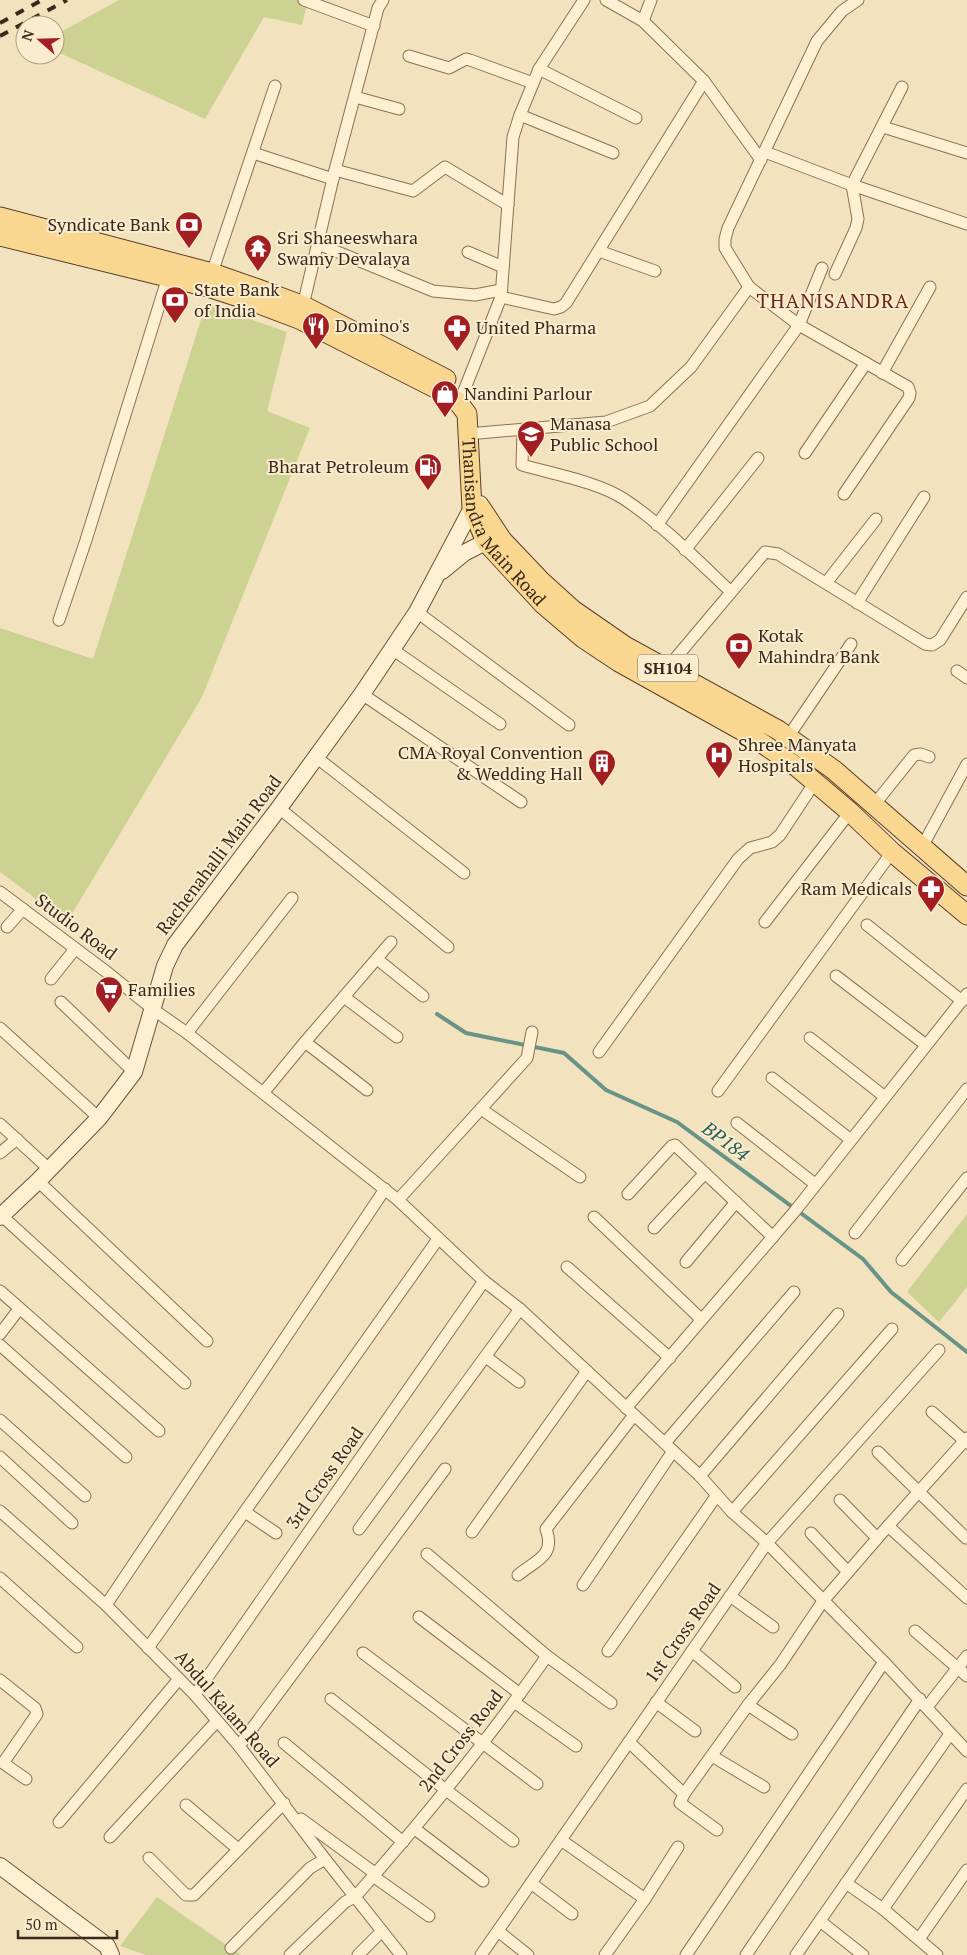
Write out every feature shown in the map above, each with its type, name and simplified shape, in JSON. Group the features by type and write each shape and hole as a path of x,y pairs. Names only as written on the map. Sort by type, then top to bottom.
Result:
{"main road":[{"name":"Thanisandra Main Road","path":"0,218 212,273 453,382 461,397 476,408 473,434 476,506 493,539 573,610 625,646 662,675 797,767 850,812 892,852 967,915"},
{"name":"Thanisandra Main Road","path":"0,236 301,312"},
{"name":"Thanisandra Main Road","path":"662,675 788,737 834,770 967,885"}],"street":[{"path":"304,0 374,26"},
{"path":"301,312 334,175 378,8 383,0"},
{"path":"461,397 501,294 512,137 540,69 584,0"},
{"path":"606,0 643,21 704,81 763,156 967,224"},
{"path":"643,21 651,0"},
{"path":"844,494 909,398 908,387 799,325 749,287 725,248 725,239 728,228 817,41 842,11 856,0"},
{"path":"409,56 449,68 470,60 533,83"},
{"path":"540,69 636,118"},
{"path":"318,244 433,291 475,295 501,294 554,309 561,307 566,303 599,251 704,81"},
{"path":"212,273 275,86"},
{"path":"835,274 856,228 858,219 852,185 902,87"},
{"path":"355,97 399,109"},
{"path":"520,114 612,153"},
{"path":"883,127 967,152"},
{"path":"253,153 334,175 413,191 445,168 508,205"},
{"path":"599,251 655,271"},
{"path":"468,252 503,267"},
{"path":"657,525 799,325 822,268"},
{"path":"59,620 86,540 168,277"},
{"path":"473,434 606,422 650,406 691,366 749,287"},
{"path":"882,373 930,287"},
{"path":"805,453 866,363"},
{"path":"523,430 522,465 592,485 623,498 657,525 731,592"},
{"path":"685,550 758,458"},
{"path":"857,603 924,497"},
{"name":"Rachenahalli Main Road","path":"1,1216 99,1118 134,1072 154,1010 165,966 175,945 279,808 362,694 417,612 476,506"},
{"path":"826,583 876,519"},
{"path":"436,576 464,553 493,539"},
{"path":"662,675 765,552 778,554 925,644 932,645 940,640 967,597"},
{"path":"417,612 569,725"},
{"path":"788,737 851,644"},
{"path":"392,649 500,724"},
{"path":"362,694 522,802"},
{"path":"874,805 914,755 929,756"},
{"path":"316,757 464,872"},
{"path":"922,847 967,764"},
{"path":"599,1052 733,865 750,848 772,842 780,835 815,782"},
{"path":"279,808 448,947"},
{"path":"766,922 850,812"},
{"path":"718,1091 892,852"},
{"name":"Studio Road","path":"0,892 154,1010 187,1033 398,1200 484,1281 520,1309 700,1476 732,1512 766,1543 884,1662 967,1751"},
{"path":"187,1033 292,898"},
{"path":"7,927 23,910"},
{"path":"518,1575 546,1555 550,1546 546,1529 670,1358 701,1319 804,1200 964,998 867,925"},
{"path":"264,1093 304,1042 391,942"},
{"path":"52,979 75,949"},
{"path":"377,959 423,996"},
{"path":"836,976 926,1045"},
{"path":"344,997 397,1037"},
{"path":"61,1002 134,1072"},
{"path":"0,1028 99,1118"},
{"path":"398,1200 527,1058 532,1032"},
{"path":"810,1038 885,1097"},
{"path":"304,1042 366,1090"},
{"path":"772,1078 851,1140"},
{"path":"855,1233 967,1089"},
{"path":"481,1109 580,1177"},
{"path":"737,1123 816,1184"},
{"path":"0,1124 17,1139 44,1175 207,1341"},
{"path":"0,1153 17,1139"},
{"path":"628,1194 672,1146 675,1146 773,1236"},
{"path":"654,1228 705,1173"},
{"path":"902,1260 967,1178"},
{"path":"106,1606 384,1189"},
{"path":"686,1262 736,1202"},
{"path":"1,1216 185,1383"},
{"path":"594,1217 701,1319"},
{"path":"148,1648 438,1239"},
{"path":"567,1266 670,1358"},
{"name":"3rd Cross Road","path":"195,1695 484,1281"},
{"path":"0,1291 159,1431"},
{"path":"583,1585 669,1447 794,1292"},
{"path":"0,1334 19,1309"},
{"path":"360,1529 520,1309"},
{"path":"700,1476 838,1314"},
{"path":"732,1512 892,1329"},
{"path":"0,1345 126,1457"},
{"name":"1st Cross Road","path":"481,1955 766,1543 939,1350"},
{"path":"486,1357 519,1382"},
{"path":"472,1532 587,1371"},
{"path":"717,1830 680,1804 684,1794 748,1705 780,1665 823,1601 919,1491 966,1441 932,1412"},
{"path":"0,1420 85,1496"},
{"path":"878,1452 966,1538"},
{"path":"0,1457 72,1523"},
{"path":"240,1746 446,1469"},
{"path":"608,1651 717,1495"},
{"path":"840,1500 877,1538"},
{"name":"Abdul Kalam Road","path":"0,1511 106,1606 195,1695 240,1746 325,1859 401,1955"},
{"path":"245,1512 276,1533"},
{"path":"888,1526 967,1598"},
{"path":"811,1533 848,1572"},
{"path":"426,1554 547,1656 611,1703"},
{"path":"0,1578 77,1647"},
{"path":"730,1596 773,1627"},
{"path":"419,1616 576,1746"},
{"path":"915,1631 967,1676"},
{"path":"692,1651 735,1687"},
{"path":"363,1653 537,1784"},
{"name":"2nd Cross Road","path":"290,1955 344,1902 355,1897 415,1829 517,1698 547,1656"},
{"path":"746,1955 923,1703 967,1656"},
{"path":"686,1955 884,1662"},
{"path":"59,1822 179,1679"},
{"path":"0,1680 36,1708 37,1714 2,1757 3,1763 26,1779"},
{"path":"331,1699 513,1841"},
{"path":"656,1702 695,1731"},
{"path":"748,1705 792,1734"},
{"path":"110,1837 217,1721"},
{"path":"796,1955 950,1734"},
{"path":"629,1742 684,1794"},
{"path":"284,1743 403,1842"},
{"path":"712,1756 764,1786"},
{"path":"883,1909 967,1789"},
{"path":"149,1858 186,1895 194,1895 284,1803"},
{"path":"186,1805 238,1849"},
{"path":"291,1812 429,1916"},
{"path":"415,1829 483,1881"},
{"path":"562,1840 645,1899"},
{"path":"605,1955 645,1899 678,1847"},
{"path":"231,1948 310,1868 325,1859"},
{"path":"0,1866 107,1946 112,1955"},
{"path":"919,1939 967,1870"},
{"path":"846,1882 883,1909 937,1955"},
{"path":"531,1883 572,1914"},
{"path":"820,1921 864,1955"},
{"path":"498,1930 528,1955"},
{"path":"358,1955 382,1931"}],"green space":[{"path":"119,0 308,0 302,25 264,17 205,119 65,56 65,30"},
{"path":"206,304 287,332 267,411 310,428 202,697 64,927 31,895 0,872 0,628 93,659"},
{"path":"967,1214 967,1287 939,1322 907,1292"},
{"path":"157,1897 241,1955 146,1955 120,1946"}],"waterway":[{"name":"BP184","path":"437,1014 466,1033 564,1053 606,1090 677,1122 863,1259 891,1292 967,1352"}],"railway":[{"path":"0,23 42,0"},
{"path":"0,36 67,0"}],"place":[{"name":"Syndicate Bank","path":"189,249"},
{"name":"Sri Shaneeswhara Swamy Devalaya","path":"258,272"},
{"name":"State Bank of India","path":"175,324"},
{"name":"Domino's","path":"316,350"},
{"name":"United Pharma","path":"457,352"},
{"name":"Nandini Parlour","path":"445,418"},
{"name":"Manasa Public School","path":"531,458"},
{"name":"Bharat Petroleum","path":"428,491"},
{"name":"Kotak Mahindra Bank","path":"739,670"},
{"name":"Shree Manyata Hospitals","path":"719,779"},
{"name":"CMA Royal Convention & Wedding Hall","path":"602,787"},
{"name":"Ram Medicals","path":"931,913"},
{"name":"Families","path":"109,1014"}],"district":[{"name":"THANISANDRA","path":"833,301"}]}
